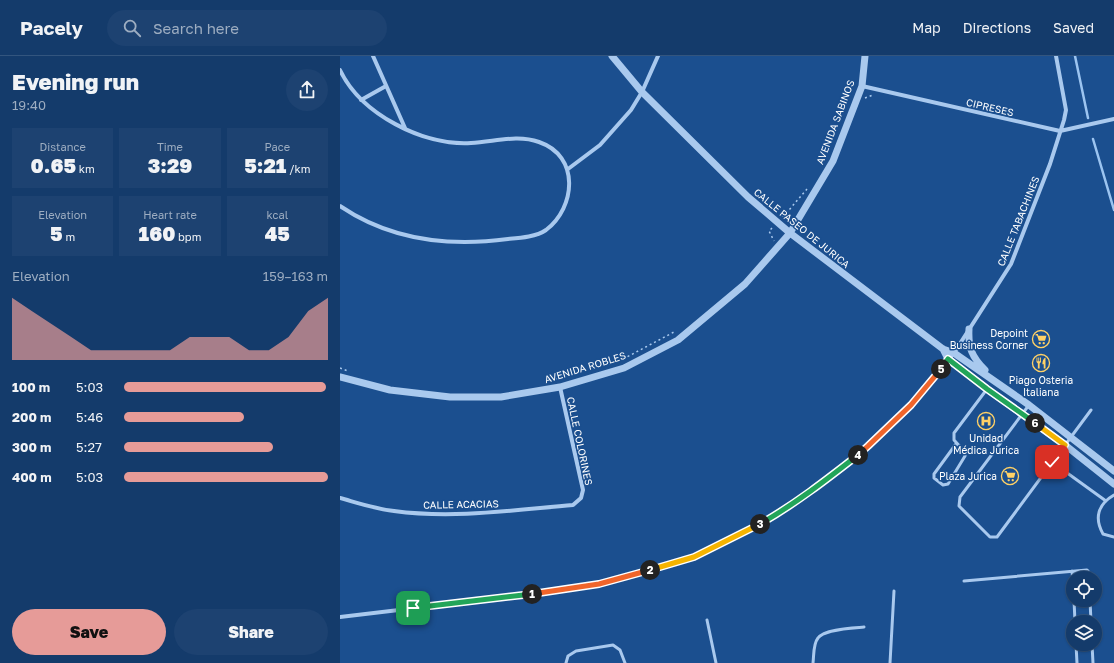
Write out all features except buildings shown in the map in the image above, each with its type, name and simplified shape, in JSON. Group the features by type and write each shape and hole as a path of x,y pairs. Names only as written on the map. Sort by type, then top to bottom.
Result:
{"street":[{"path":"373,56 405,128"},
{"name":"CALLE PASEO DE JURICA","path":"612,56 642,92 748,197 777,223 943,349 954,353 1029,405 1114,471"},
{"path":"568,169 600,145 631,110 642,92 658,56"},
{"name":"AVENIDA SABINOS","path":"790,233 833,161 862,86 865,56"},
{"name":"CALLE TABACHINES","path":"340,617 542,593 599,584 694,557 753,528 786,509 817,487 868,446 911,405 954,353 1011,264 1050,164 1064,120 1066,110 1056,56"},
{"path":"340,70 355,94 384,118 434,140 470,144 524,138 541,142 562,158 568,169 569,190 566,205 557,220 544,231 525,237 474,242 430,240 388,231 340,206"},
{"path":"361,100 386,86"},
{"name":"CIPRESES","path":"862,86 1060,131 1102,123 1114,119"},
{"name":"AVENIDA ROBLES","path":"340,378 390,390 450,398 501,398 560,387 624,368 678,340 745,284 790,233"},
{"path":"969,329 974,359 995,379 999,385"},
{"name":"CALLE PASEO DE JURICA","path":"943,349 948,359 1065,445 1114,484"},
{"name":"CALLE COLORINES","path":"560,387 583,490 582,498"},
{"name":"CALLE ACACIAS","path":"340,498 393,511 443,514 491,512 574,505 582,498"},
{"path":"340,613 348,616"}],"lane":[{"path":"956,444 934,474 934,478 943,485 948,484 965,456 965,452 956,444 954,440 954,433 987,389"},
{"path":"1029,405 960,497 959,506 990,537 997,537 1091,410"},
{"path":"1052,462 1106,501"},
{"path":"1114,495 1100,508 1098,519 1099,526 1103,534 1114,537"},
{"path":"1072,571 1088,571"},
{"path":"964,581 1066,572"},
{"path":"890,663 894,591"},
{"path":"707,620 716,663"},
{"path":"814,663 814,647 818,638 826,632 864,627"},
{"path":"566,663 568,656 576,651 613,645 620,650 625,663"},
{"path":"1076,651 1077,663"},
{"path":"1092,651 1093,663"}],"path":[{"path":"863,99 874,95"},
{"path":"774,241 769,231 807,189"},
{"path":"603,366 625,358 676,332"},
{"path":"340,368 348,371"},
{"path":"554,380 571,374 581,374"}],"waterway":[{"path":"1075,56 1088,118"},
{"path":"1093,139 1114,210"}],"place":[{"name":"Depoint Business Corner","path":"1041,339"},
{"name":"Piago Osteria Italiana","path":"1041,363"},
{"name":"Unidad Médica Jurica","path":"986,421"},
{"name":"Plaza Jurica","path":"1010,476"}],"route":[{"path":"413,608 542,593 599,584 694,557 753,528 786,509 817,487 868,446 911,405 948,359 1065,445 1052,462"}]}
